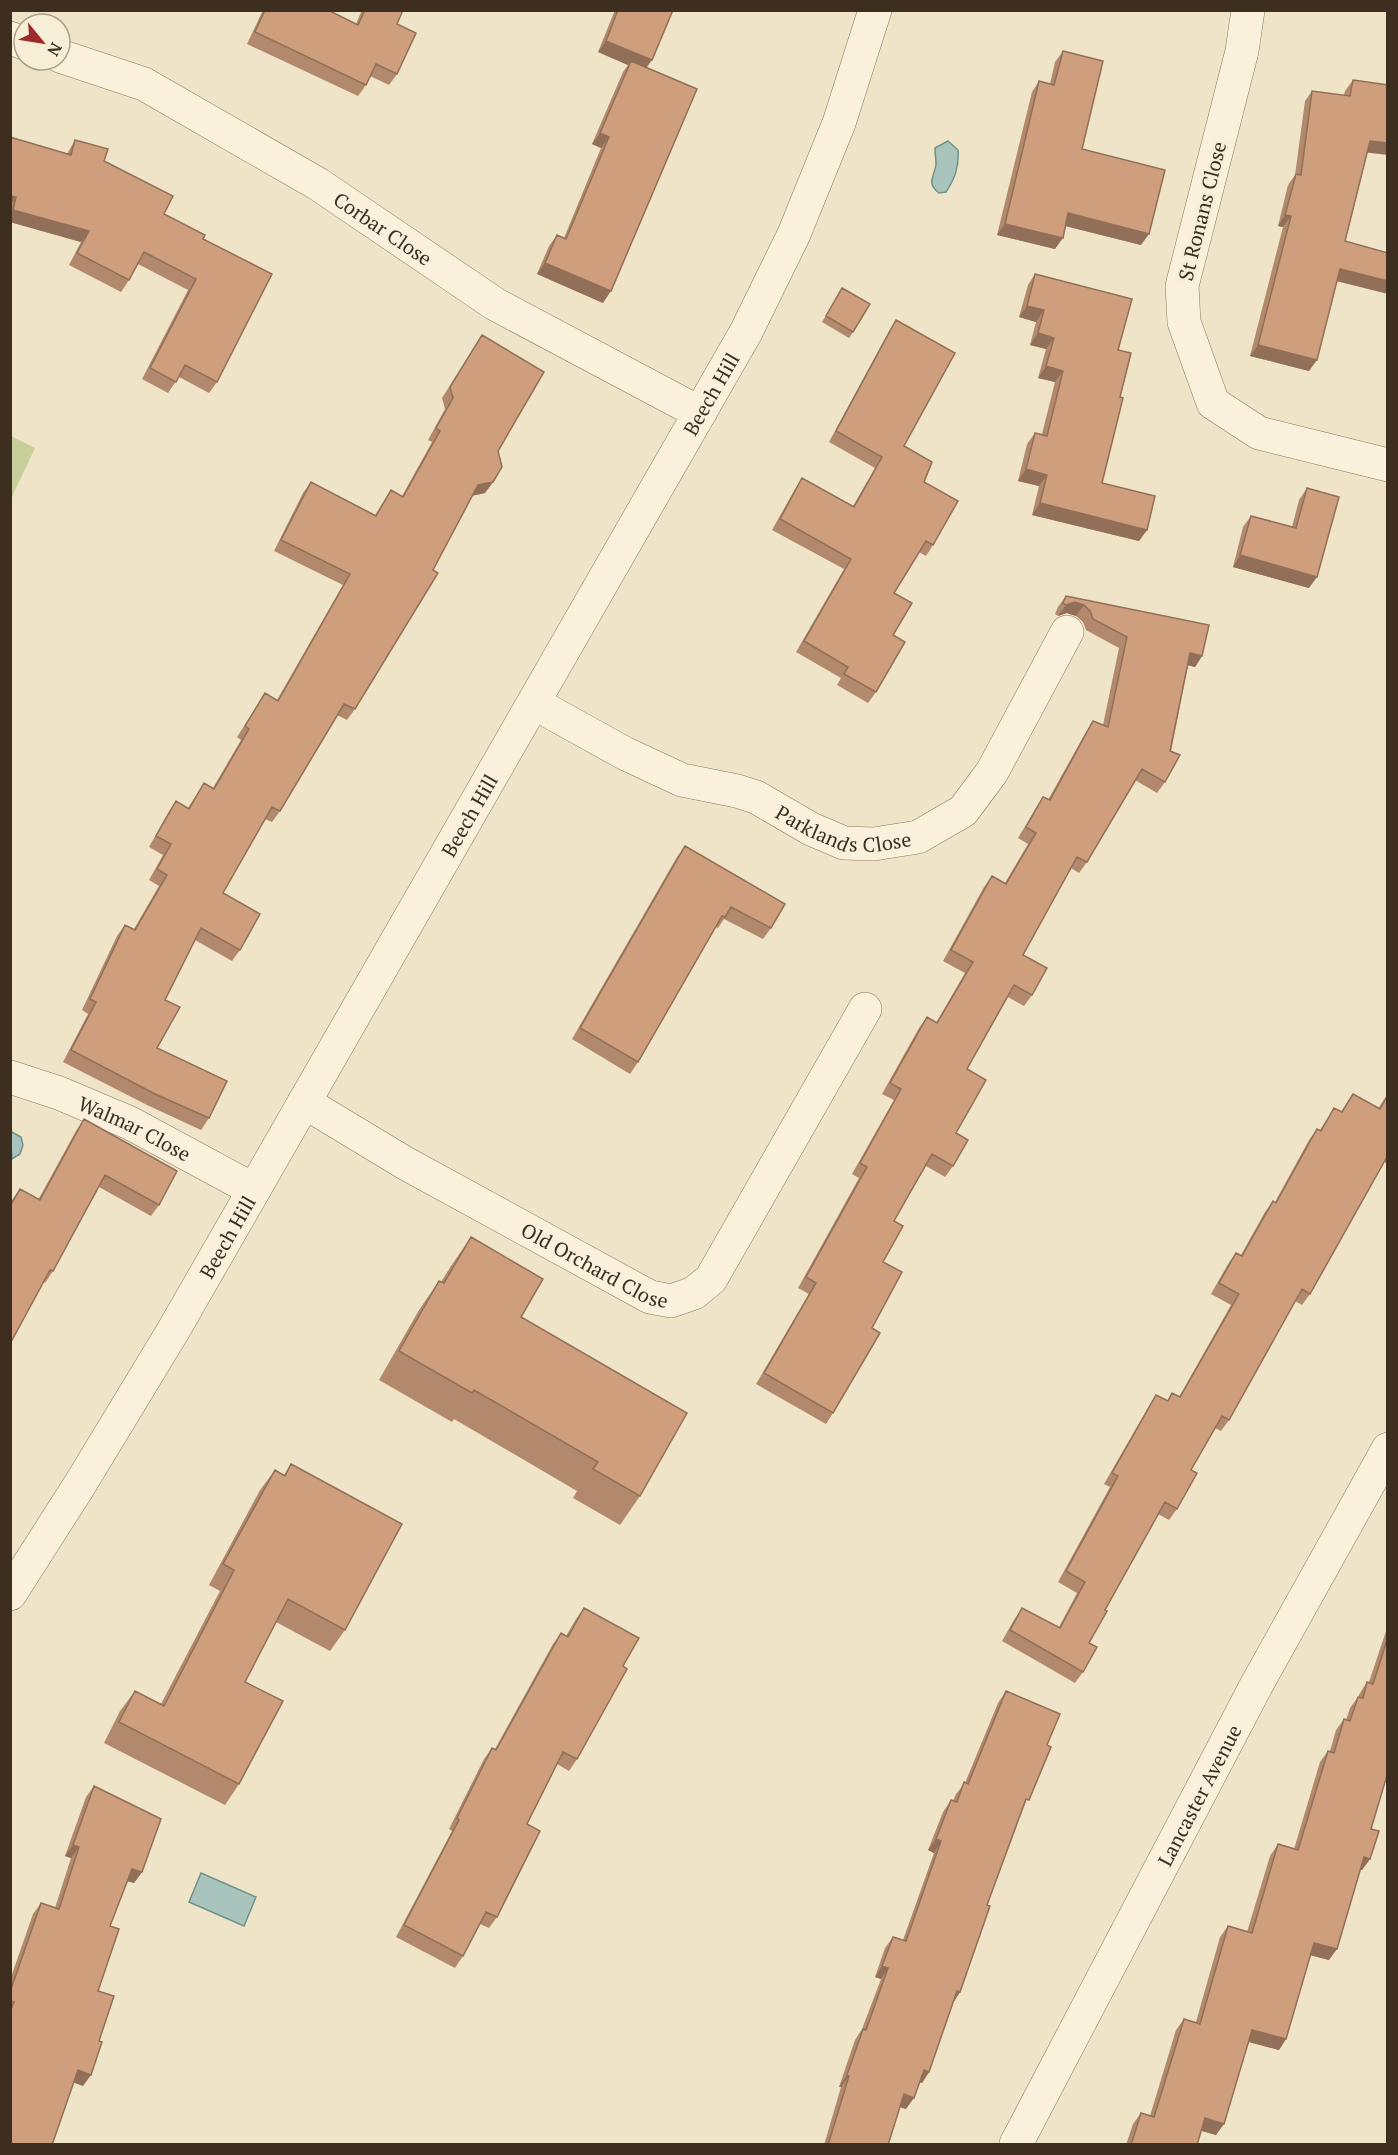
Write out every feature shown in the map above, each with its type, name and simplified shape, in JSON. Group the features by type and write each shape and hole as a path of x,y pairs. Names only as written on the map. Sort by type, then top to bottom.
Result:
{"street":[{"name":"Beech Hill","path":"10,1594 136,1394 746,332 794,234 839,123 875,10"},
{"name":"St Ronans Close","path":"1248,10 1242,51 1182,286 1184,322 1213,403 1259,433 1388,465"},
{"name":"Corbar Close","path":"72,60 144,84 318,184 495,303 700,413"},
{"name":"Parklands Close","path":"534,703 624,753 682,780 756,797 811,829 844,843 874,844 918,837 963,811 992,772 1067,632"},
{"name":"Old Orchard Close","path":"304,1102 405,1163 650,1297 671,1301 694,1293 711,1280 865,1009"},
{"name":"Walmar Close","path":"10,1077 59,1093 130,1123 254,1190"},
{"name":"Lancaster Avenue","path":"1016,2145 1257,1684 1388,1449"}],"green space":[{"path":"11,436 35,448 11,499"}],"water":[{"path":"948,141 958,150 957,168 946,192 939,193 932,183 936,165 935,148"},
{"path":"10,1131 21,1137 23,1145 20,1154 12,1159"},
{"path":"201,1873 256,1897 244,1926 189,1902"}],"building":[{"path":"265,10 328,10 358,25 365,10 403,10 397,24 416,33 397,74 376,64 366,85 255,32"},
{"path":"618,10 673,10 652,60 606,41"},
{"path":"1063,51 1103,61 1082,149 1165,170 1149,234 1068,213 1063,238 1005,224 1039,81 1054,85"},
{"path":"631,61 697,89 611,291 545,263 557,235 566,239 609,137 600,133"},
{"path":"1353,80 1388,85 1388,143 1370,141 1345,241 1388,253 1388,281 1340,269 1317,360 1258,345 1291,216 1285,215 1296,174 1301,175 1312,91 1350,96"},
{"path":"10,137 71,155 75,140 108,149 104,161 173,196 164,214 205,235 203,239 272,274 217,382 185,365 176,382 150,368 196,279 144,252 129,280 77,253 89,231 13,210 16,197 10,196"},
{"path":"1035,274 1132,299 1118,350 1131,353 1120,397 1123,398 1102,483 1155,496 1147,530 1040,503 1047,475 1026,469 1035,433 1047,436 1063,371 1046,366 1054,338 1038,333 1044,310 1027,306"},
{"path":"842,288 870,304 853,332 826,316"},
{"path":"896,320 955,353 904,446 932,462 924,482 958,501 933,545 926,541 894,593 912,603 893,635 905,642 876,692 844,674 848,667 804,641 851,559 780,519 802,478 854,507 882,457 836,431"},
{"path":"482,335 544,372 498,451 502,467 493,482 478,485 433,570 438,573 355,709 344,704 280,811 272,807 223,893 260,914 240,950 201,928 165,1000 180,1007 157,1048 227,1081 209,1118 155,1094 71,1050 96,1002 90,999 125,925 135,930 167,875 157,869 171,844 156,836 176,801 189,809 204,783 214,789 249,729 245,726 265,693 278,701 350,574 281,540 311,482 376,516 391,490 403,497 440,431 436,428 453,398 450,387"},
{"path":"1307,488 1339,497 1317,577 1240,555 1251,516 1296,528"},
{"path":"1066,596 1209,625 1202,656 1190,653 1170,751 1180,755 1165,782 1142,769 1087,862 1077,857 1023,955 1047,968 1032,995 1014,985 967,1069 986,1080 956,1133 968,1140 953,1166 932,1154 894,1221 903,1226 883,1262 902,1272 872,1328 880,1333 833,1413 764,1373 816,1283 806,1277 867,1167 860,1163 901,1089 890,1083 927,1017 937,1023 973,962 951,950 992,876 1006,884 1036,833 1026,827 1043,797 1050,800 1093,721 1108,727 1127,637 1093,619 1090,611 1084,605 1075,602 1066,605 1063,603"},
{"path":"685,846 785,904 771,928 731,907 725,917 722,916 638,1062 580,1028"},
{"path":"1353,1094 1380,1109 1388,1095 1388,1155 1310,1294 1302,1289 1229,1420 1222,1416 1191,1470 1197,1473 1177,1509 1165,1502 1089,1643 1097,1647 1083,1672 1010,1630 1022,1608 1060,1628 1085,1582 1066,1571 1118,1476 1112,1473 1156,1395 1168,1401 1172,1393 1180,1397 1239,1294 1219,1283 1236,1253 1242,1256 1273,1201 1276,1203 1317,1129 1321,1131 1334,1108 1342,1112"},
{"path":"84,1119 177,1171 159,1205 105,1175 10,1344 10,1206 20,1189 40,1200"},
{"path":"471,1237 543,1279 521,1317 687,1413 640,1496 593,1469 598,1462 474,1390 472,1393 399,1351 439,1281 444,1283"},
{"path":"291,1464 402,1524 345,1630 288,1599 245,1682 283,1701 239,1784 119,1722 135,1691 164,1706 234,1570 223,1564 275,1470 285,1476"},
{"path":"584,1608 639,1638 623,1666 627,1669 577,1759 563,1752 527,1824 540,1831 497,1917 486,1912 463,1956 404,1925 459,1820 457,1818 492,1748 496,1750 561,1633 568,1637"},
{"path":"1388,1637 1388,1772 1371,1829 1379,1831 1370,1859 1364,1857 1337,1949 1314,1943 1286,2039 1252,2030 1224,2124 1205,2118 1197,2145 1131,2145 1141,2113 1154,2117 1184,2019 1200,2024 1228,1926 1252,1933 1278,1844 1298,1850 1328,1751 1334,1753 1344,1719 1350,1721 1358,1697 1363,1698 1367,1682 1373,1684"},
{"path":"1006,1691 1060,1714 1047,1745 1051,1747 1029,1800 1026,1799 987,1905 990,1906 929,2072 924,2070 914,2098 904,2094 888,2145 828,2145 849,2076 847,2075 888,1968 882,1966 893,1937 906,1941 941,1841 936,1839 951,1800 957,1802 964,1782 968,1784"},
{"path":"94,1786 161,1819 142,1872 132,1869 110,1926 119,1929 98,1991 114,1996 99,2041 102,2042 91,2075 78,2070 52,2145 10,2145 10,2012 14,2002 10,2001 10,1992 41,1903 59,1909 79,1847 73,1845"}]}
